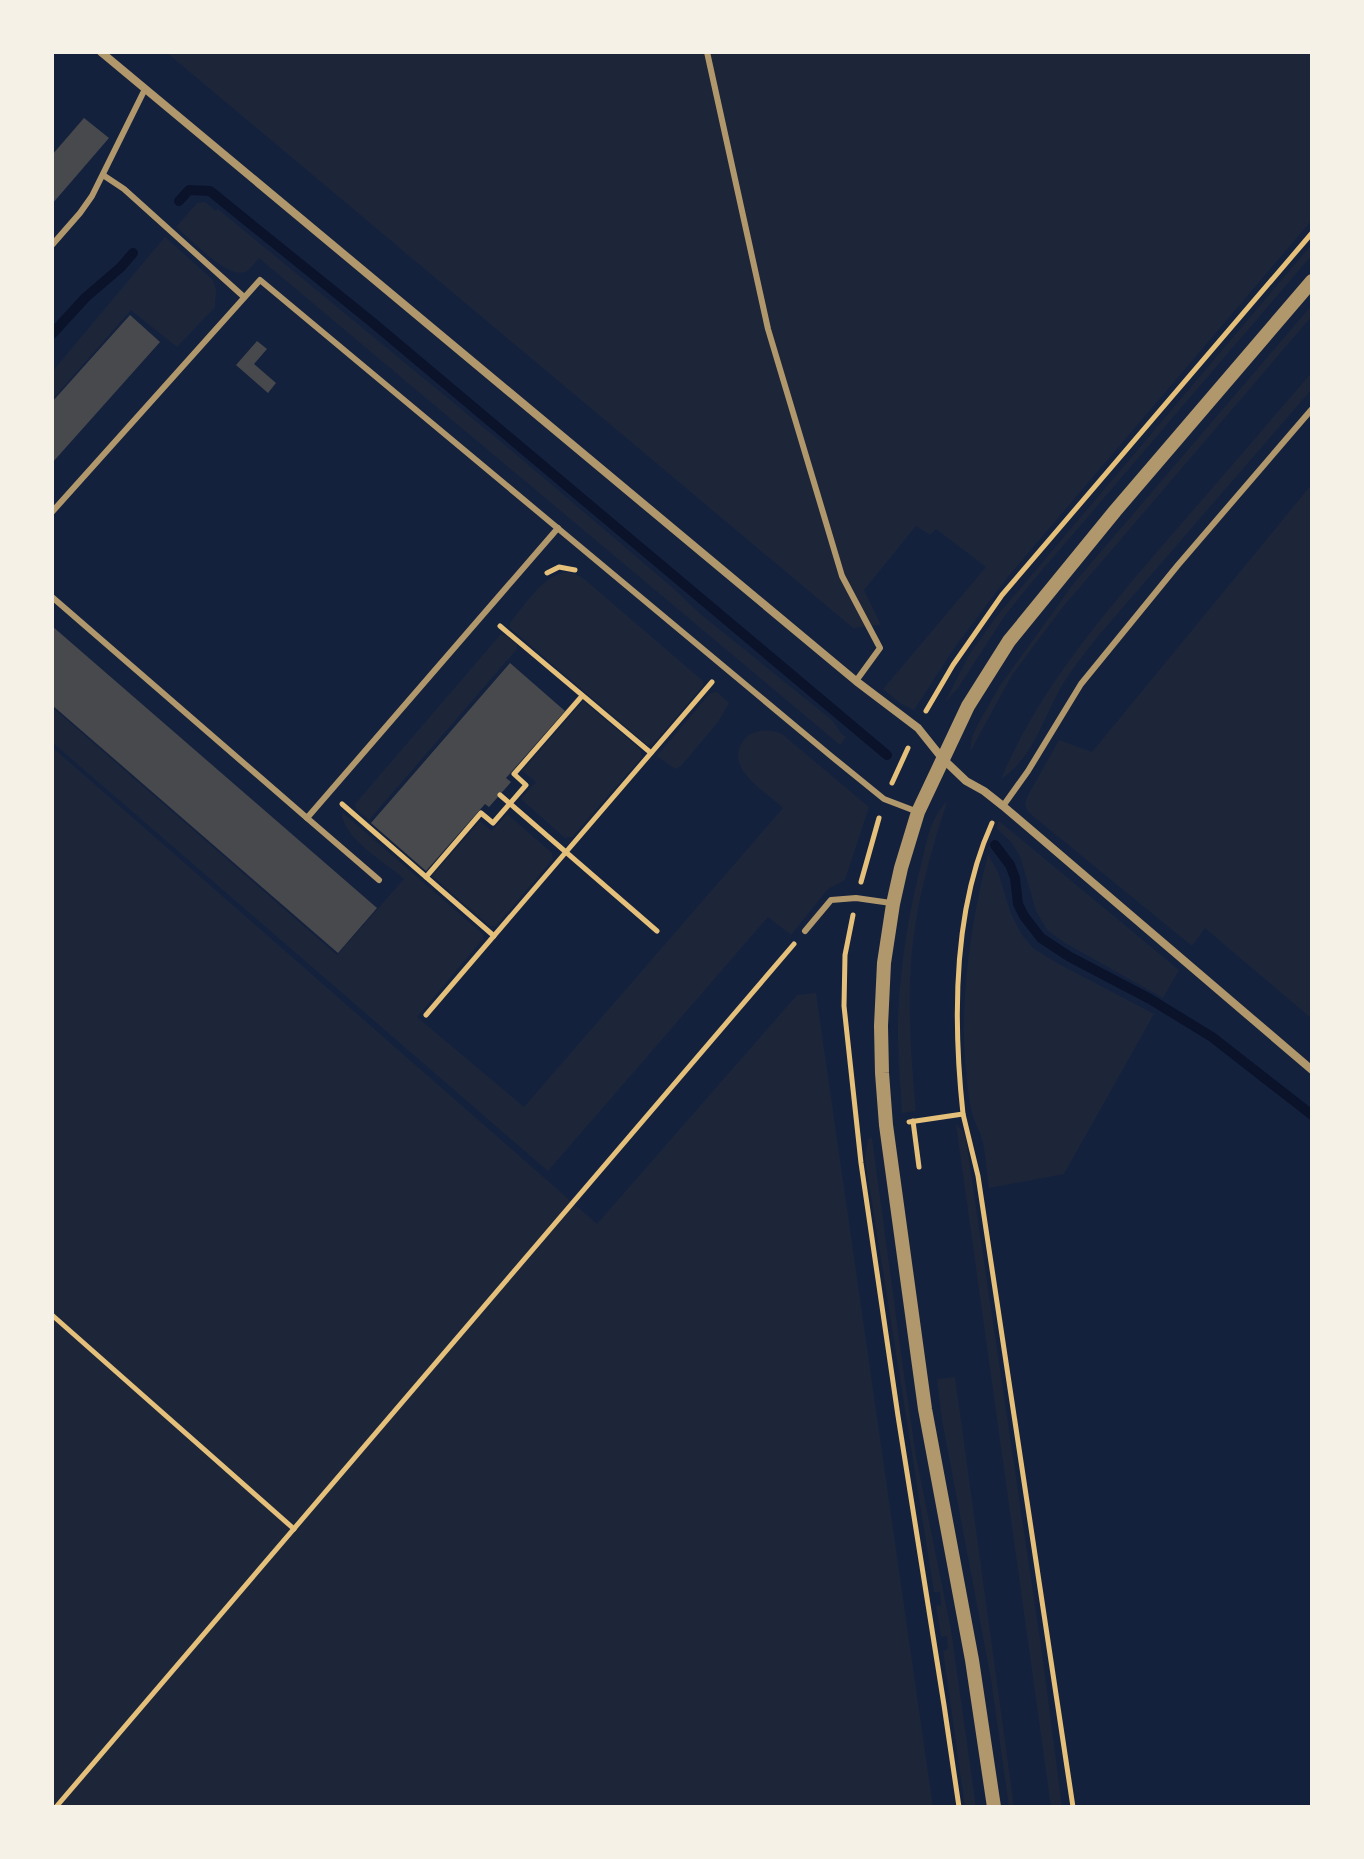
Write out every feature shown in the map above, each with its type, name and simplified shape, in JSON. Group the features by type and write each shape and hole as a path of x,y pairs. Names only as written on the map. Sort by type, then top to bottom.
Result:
{"street":[{"path":"101,52 856,681 918,728 966,781 1003,806 1312,1070"},
{"path":"994,1807 972,1660 925,1409 886,1125 881,1026 884,963 893,904 918,812 968,706 1009,641 1115,511 1312,281"}],"lane":[{"path":"707,52 768,329 842,576 880,648 856,681"},
{"path":"52,245 80,213 103,175 145,89"},
{"path":"103,175 124,189 244,297"},
{"path":"52,512 260,280 884,799 918,812"},
{"path":"1003,806 1081,684 1312,409"},
{"path":"307,818 558,528"},
{"path":"52,597 379,880"},
{"path":"805,931 831,900 856,898 893,904"}],"path":[{"path":"927,710 953,665 1002,595 1312,233"},
{"path":"540,580 559,567 582,573"},
{"path":"500,626 651,753"},
{"path":"426,1015 713,682 701,672"},
{"path":"426,877 481,813 493,823 526,785 514,774 582,696"},
{"path":"329,793 494,936"},
{"path":"500,795 657,931"},
{"path":"1003,806 995,816 982,850 971,891 958,979 957,1038 963,1114 978,1176 1073,1807"},
{"path":"56,1807 805,931"},
{"path":"857,1129 963,1114"},
{"path":"861,1163 959,1807"},
{"path":"52,1315 294,1529"}],"shaded area":[{"path":"166,52 1312,52 1312,220 1006,579 955,647 914,710 883,689 986,567 936,529 930,535 916,526 864,590 881,625 853,628"},
{"path":"205,202 216,211 218,209 512,451 699,613 832,720 846,737 840,745 259,258 247,271 237,273 199,248 176,227 197,203"},
{"path":"165,237 213,280 215,307 177,347 131,310 52,400 52,372"},
{"path":"1312,244 1312,255 1032,582 945,702 969,655 996,617"},
{"path":"1312,305 1312,316 1062,608 1012,675 970,752 972,737 999,687 1074,583"},
{"path":"1312,372 1312,389 1099,635 1063,684 1028,751 1001,779 1054,682 1097,624"},
{"path":"1312,484 1312,1019 1205,928 1192,946 1028,812 1025,805 1059,740 1092,752"},
{"path":"566,572 584,579 703,681 703,686 652,745 646,744 510,628 510,623 541,586"},
{"path":"500,635 517,644 517,649 369,820 356,809 355,804"},
{"path":"717,692 729,703 718,722 681,766 675,769 657,756 710,693"},
{"path":"583,701 641,750 642,757 572,837 565,838 521,799 536,782 522,771"},
{"path":"52,707 337,955 404,879 356,840 342,812 483,934 483,939 417,1017 524,1107 783,808 741,767 739,749 747,737 762,731 782,734 869,807 845,880 828,889 791,935 768,917 548,1171 52,742"},
{"path":"52,747 597,1224 797,995 816,993 933,1807 52,1807"},
{"path":"947,802 925,876 914,932 910,1011 916,1111 902,1113 898,1015 906,935 928,835 937,814"},
{"path":"507,814 552,853 553,859 496,926 490,926 432,876 480,821 492,831"},
{"path":"999,821 1179,970 1163,998 1047,930 1036,911 1020,856 996,828"},
{"path":"988,854 998,872 1011,914 1033,948 1154,1014 1064,1174 989,1188 984,1145 970,1104 964,1041 966,978"},
{"path":"956,1124 966,1140 1062,1807 1051,1807"},
{"path":"872,1138 916,1456 951,1630 976,1807 965,1807 943,1651 948,1649 947,1636 941,1637 936,1606 941,1605 940,1592 934,1592 865,1158 868,1139"},
{"path":"955,1377 1014,1807 1009,1807 991,1679 942,1420 937,1379"}],"building":[{"path":"84,118 109,138 52,204 52,155"},
{"path":"130,315 160,342 52,463 52,402"},
{"path":"257,341 267,349 254,364 276,383 268,393 236,365"},
{"path":"52,626 377,908 338,953 52,705"},
{"path":"510,663 565,711 506,778 511,782 489,807 485,804 426,871 371,823"}],"waterway":[{"path":"179,201 189,190 210,191 372,322 887,755"},
{"path":"52,334 133,253"},
{"path":"995,845 1010,865 1018,904 1041,938 1212,1037 1312,1115"}]}
